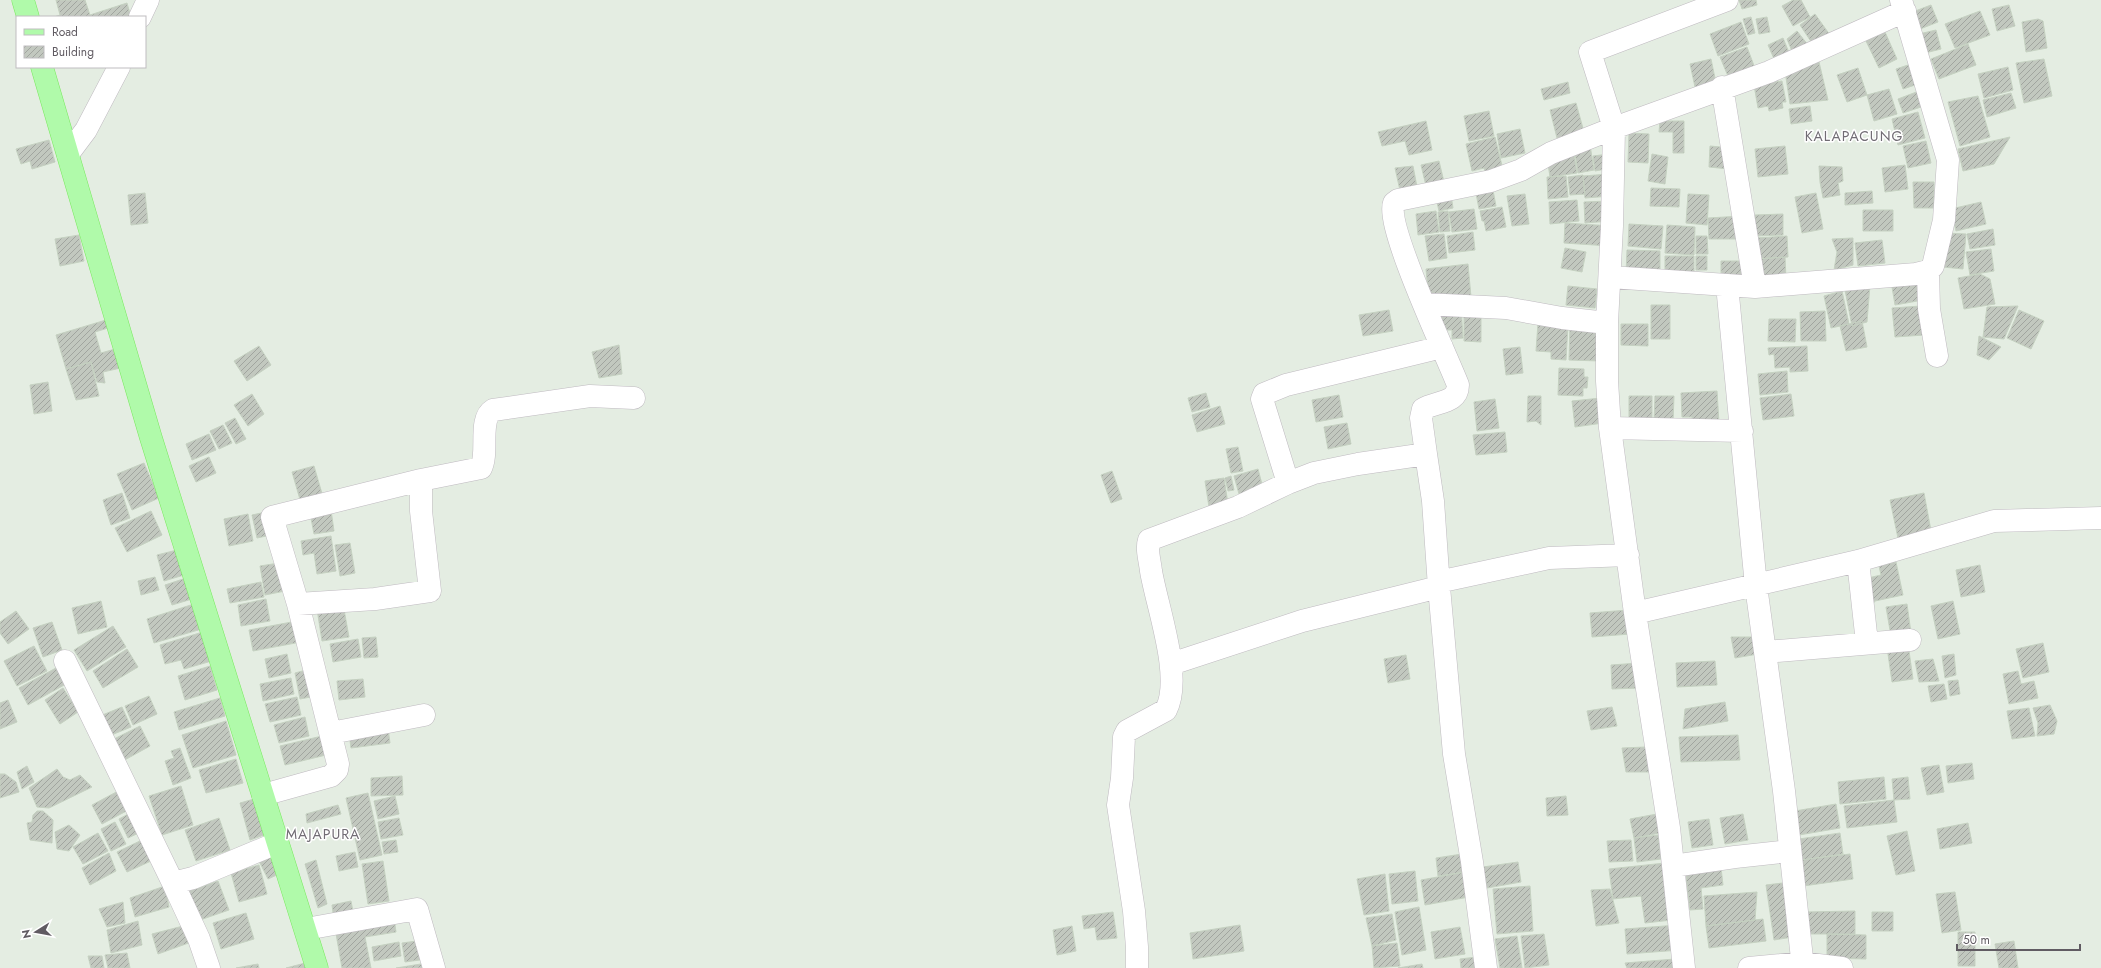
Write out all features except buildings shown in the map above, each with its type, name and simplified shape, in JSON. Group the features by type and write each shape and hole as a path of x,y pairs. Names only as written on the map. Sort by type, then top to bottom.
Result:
{"main road":[{"path":"23,0 28,16"},
{"path":"42,68 154,446 317,968"}],"street":[{"path":"140,16 148,0"},
{"path":"1684,968 1670,828 1635,613 1610,428 1607,381 1606,323 1610,277 1614,128 1590,52 1727,0"},
{"path":"1486,968 1472,862 1454,754 1438,584 1433,501 1421,418 1423,409 1452,399 1458,391 1455,378 1406,260 1393,214 1394,203 1398,200 1491,181 1521,170 1551,153 1579,141 1722,87 1769,72 1903,5 1948,160 1944,220 1935,261 1928,271 1929,309 1937,356"},
{"path":"68,154 86,130 118,68"},
{"path":"1722,87 1755,287"},
{"path":"1610,277 1755,287 1916,274 1928,271"},
{"path":"1727,285 1756,586 1790,851 1803,966"},
{"path":"1424,304 1506,308 1562,318 1606,323"},
{"path":"1288,483 1262,399 1264,394 1286,385 1442,347"},
{"path":"263,795 331,776 337,770 338,764 332,733 298,604 272,517 421,480 481,468 485,452 486,418 494,410 590,396 634,398"},
{"path":"1610,428 1742,431"},
{"path":"1137,968 1134,912 1118,805 1122,778 1124,737 1127,731 1166,710 1171,694 1171,664 1155,592 1148,551 1149,540 1238,507 1288,483 1331,469 1426,454"},
{"path":"298,604 375,599 430,591 422,511 421,480"},
{"path":"1635,613 1858,561 1994,521 2101,518"},
{"path":"1171,664 1302,621 1438,584 1549,558 1628,555"},
{"path":"1858,561 1867,643"},
{"path":"1765,652 1910,640"},
{"path":"65,661 173,883 199,939 209,968"},
{"path":"332,733 424,715"},
{"path":"173,883 193,878 277,843"},
{"path":"1673,866 1790,851"},
{"path":"306,929 417,909 434,968"},
{"path":"1749,968 1803,966 1842,968"}],"district":[{"name":"KALAPACUNG","path":"1854,136"},
{"name":"MAJAPURA","path":"323,834"}]}
